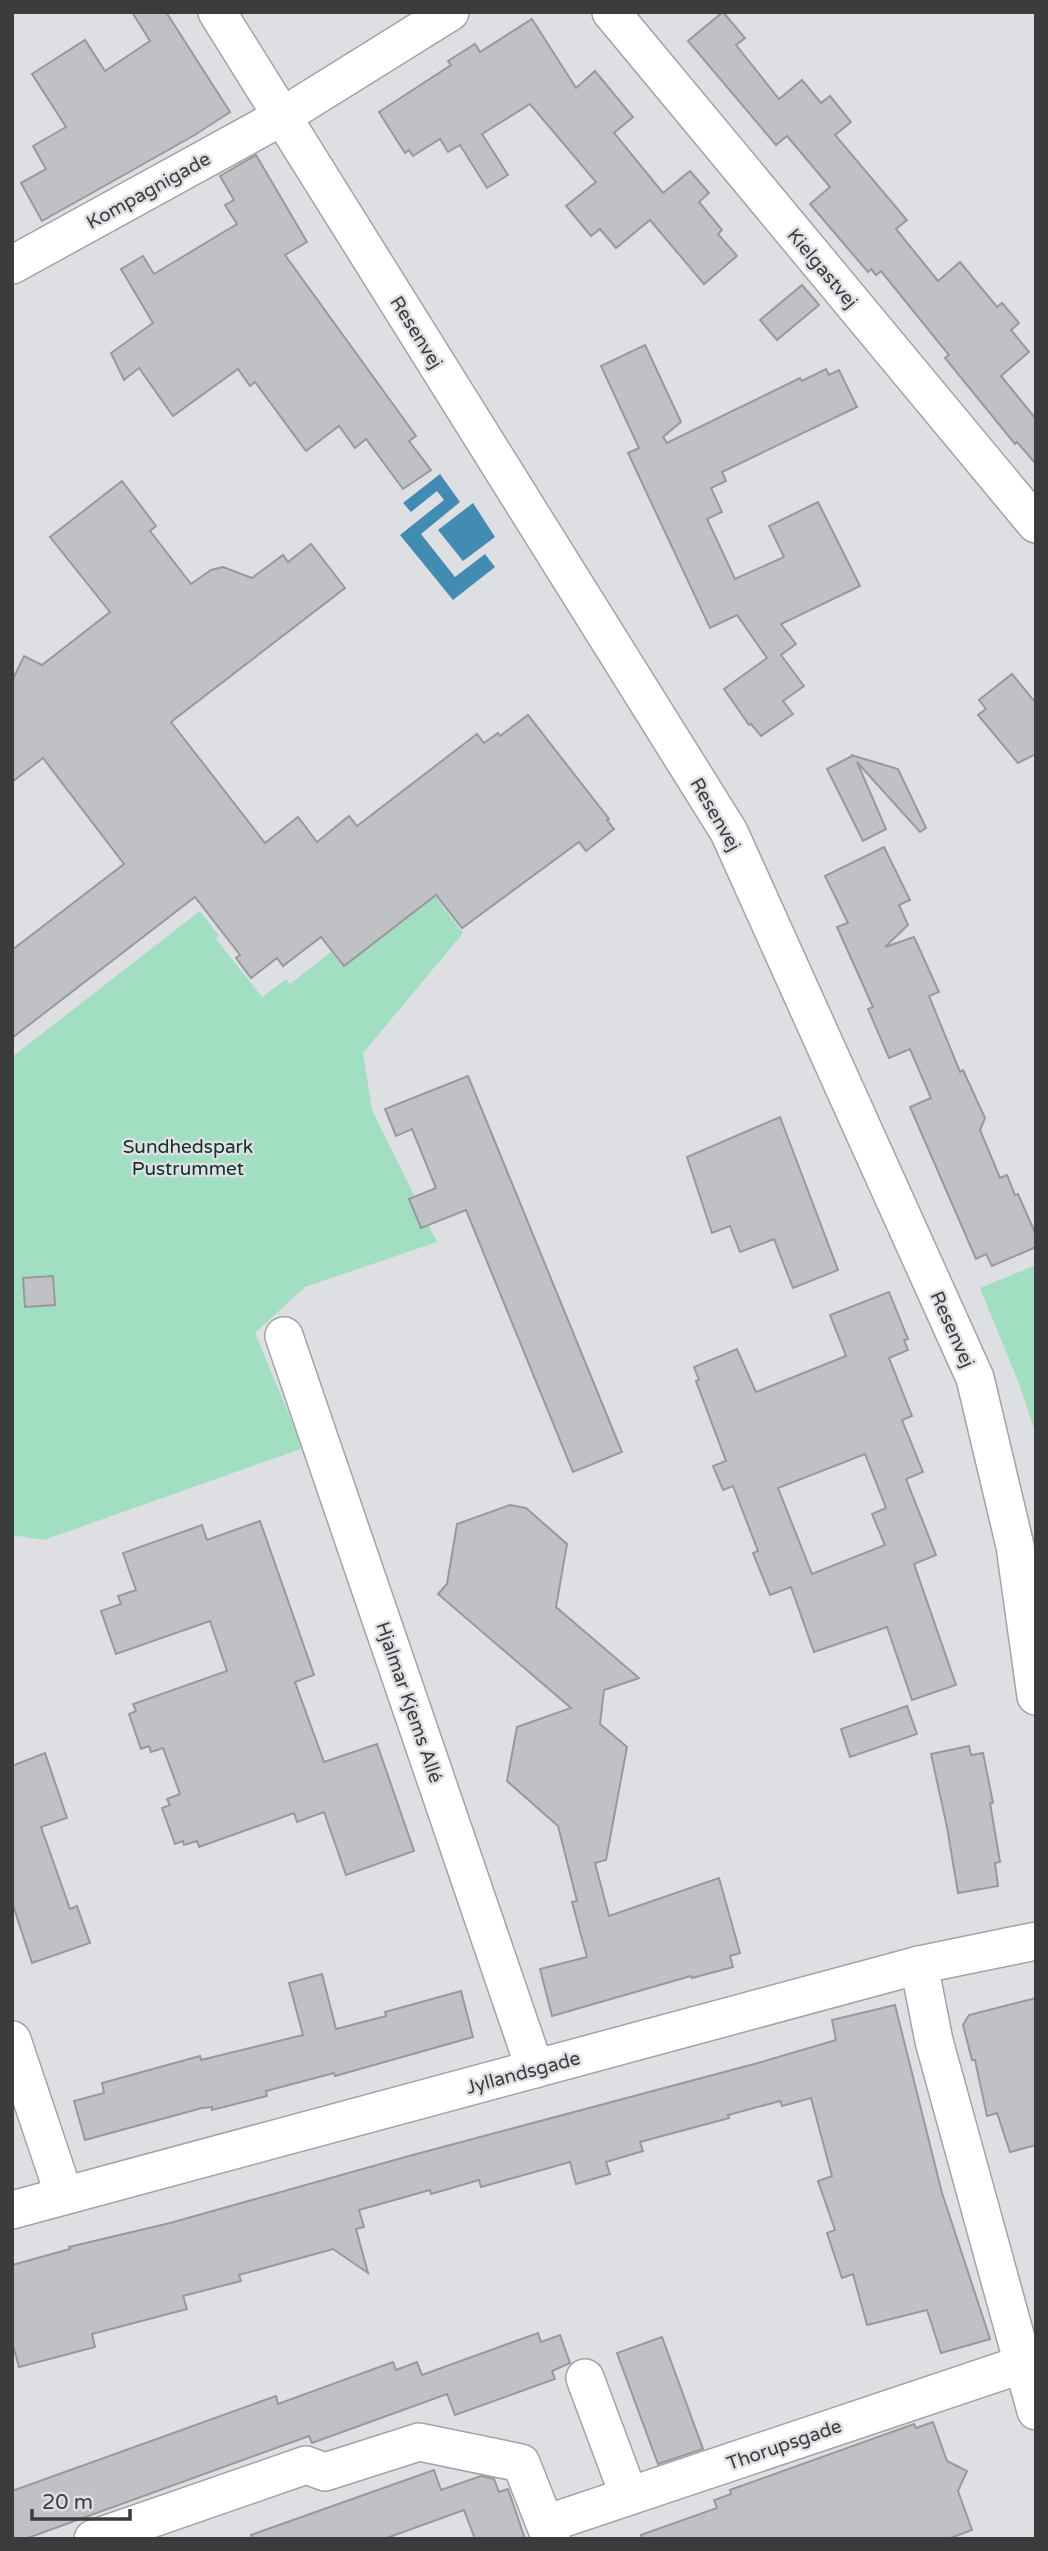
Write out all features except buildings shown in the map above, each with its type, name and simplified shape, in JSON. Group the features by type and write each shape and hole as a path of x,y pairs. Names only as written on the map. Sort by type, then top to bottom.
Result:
{"street":[{"name":"Resenvej","path":"216,12 729,832 975,1378 1015,1546 1036,1696"},
{"name":"Kompagnigade","path":"12,265 283,116 450,12"},
{"name":"Kielgastvej","path":"611,12 1036,524"},
{"name":"Hjalmar Kjems Allé","path":"284,1336 535,2069"},
{"name":"Jyllandsgade","path":"12,2210 919,1965 1036,1941"},
{"path":"919,1965 934,2041 1036,2411"},
{"path":"12,2040 64,2196"},
{"name":"Thorupsgade","path":"548,2531 629,2496 1023,2364"},
{"path":"585,2378 629,2496"},
{"path":"93,2539 306,2465 325,2472 419,2442 521,2463 548,2531"}],"green space":[{"name":"Sundhedspark Pustrummet","path":"434,895 463,933 363,1053 372,1110 437,1242 305,1287 255,1333 303,1448 44,1540 12,1535 12,1057 200,911 219,936 216,939 262,997 286,979 290,984 331,952 342,966"},
{"path":"1036,1265 1036,1435 1020,1386 980,1288"}],"water":[{"path":"440,474 460,502 421,534 455,577 485,554 495,567 453,600 400,535 444,500 437,491 411,512 403,503"},
{"path":"473,503 495,537 463,561 438,530"}]}
